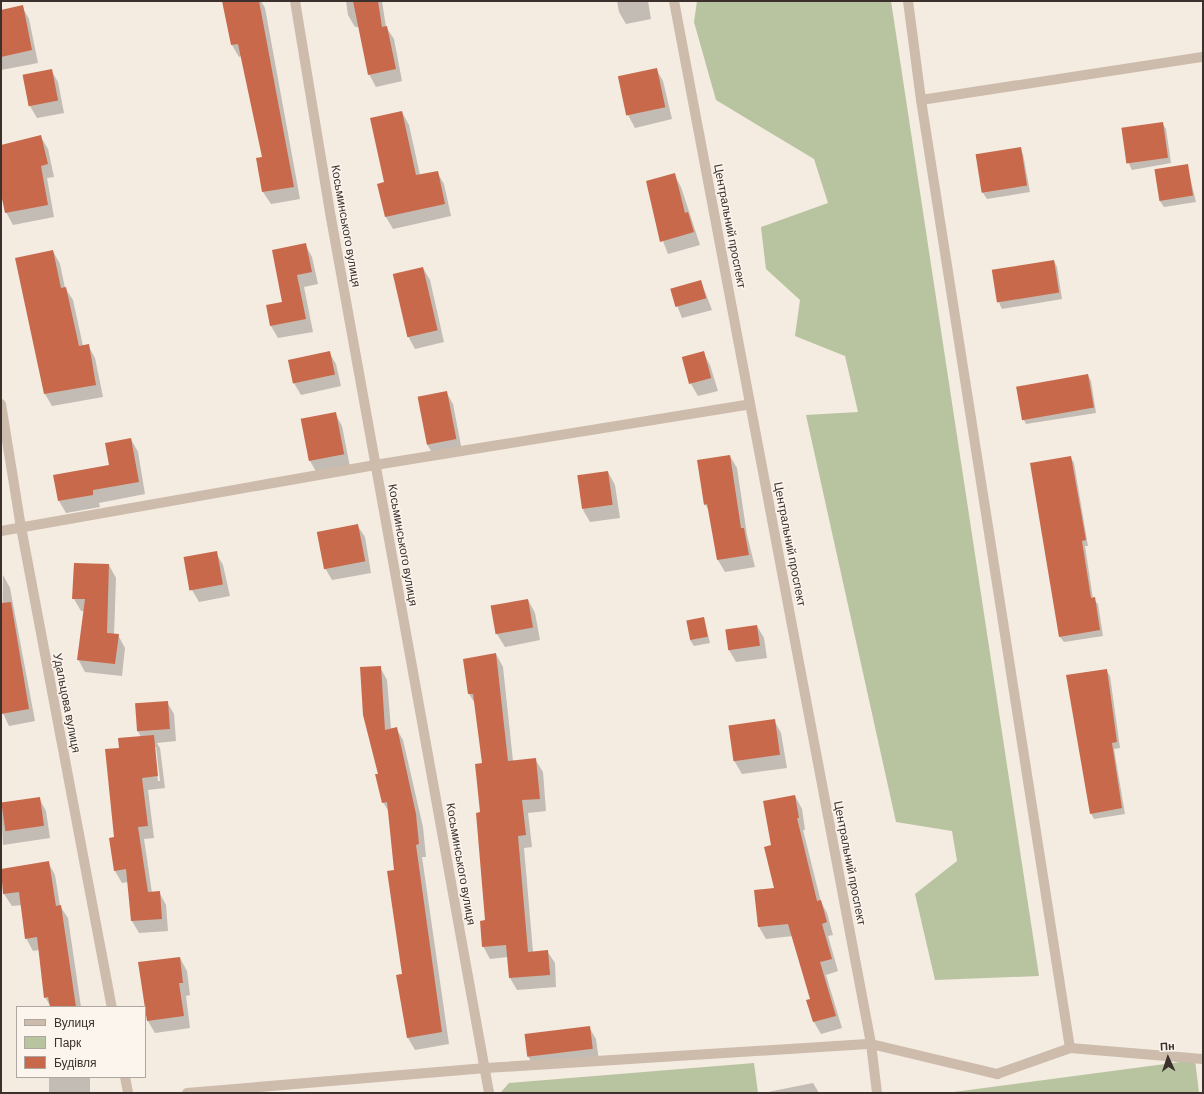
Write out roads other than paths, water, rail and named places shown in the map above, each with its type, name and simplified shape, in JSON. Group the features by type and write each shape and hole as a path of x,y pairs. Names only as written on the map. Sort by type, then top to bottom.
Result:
{"street":[{"name":"Косьминського вулиця","path":"295,1 375,465 486,1068 489,1093"},
{"name":"Центральний проспект","path":"674,1 871,1044 877,1093"},
{"path":"908,1 921,100 1070,1048"},
{"path":"921,100 1203,57"},
{"name":"Удальцова вулиця","path":"1,404 21,527 112,1006"},
{"path":"1,531 375,465 750,404"},
{"path":"187,1093 486,1068 871,1044 997,1074 1070,1048 1203,1059"},
{"path":"125,1078 128,1093"}]}
